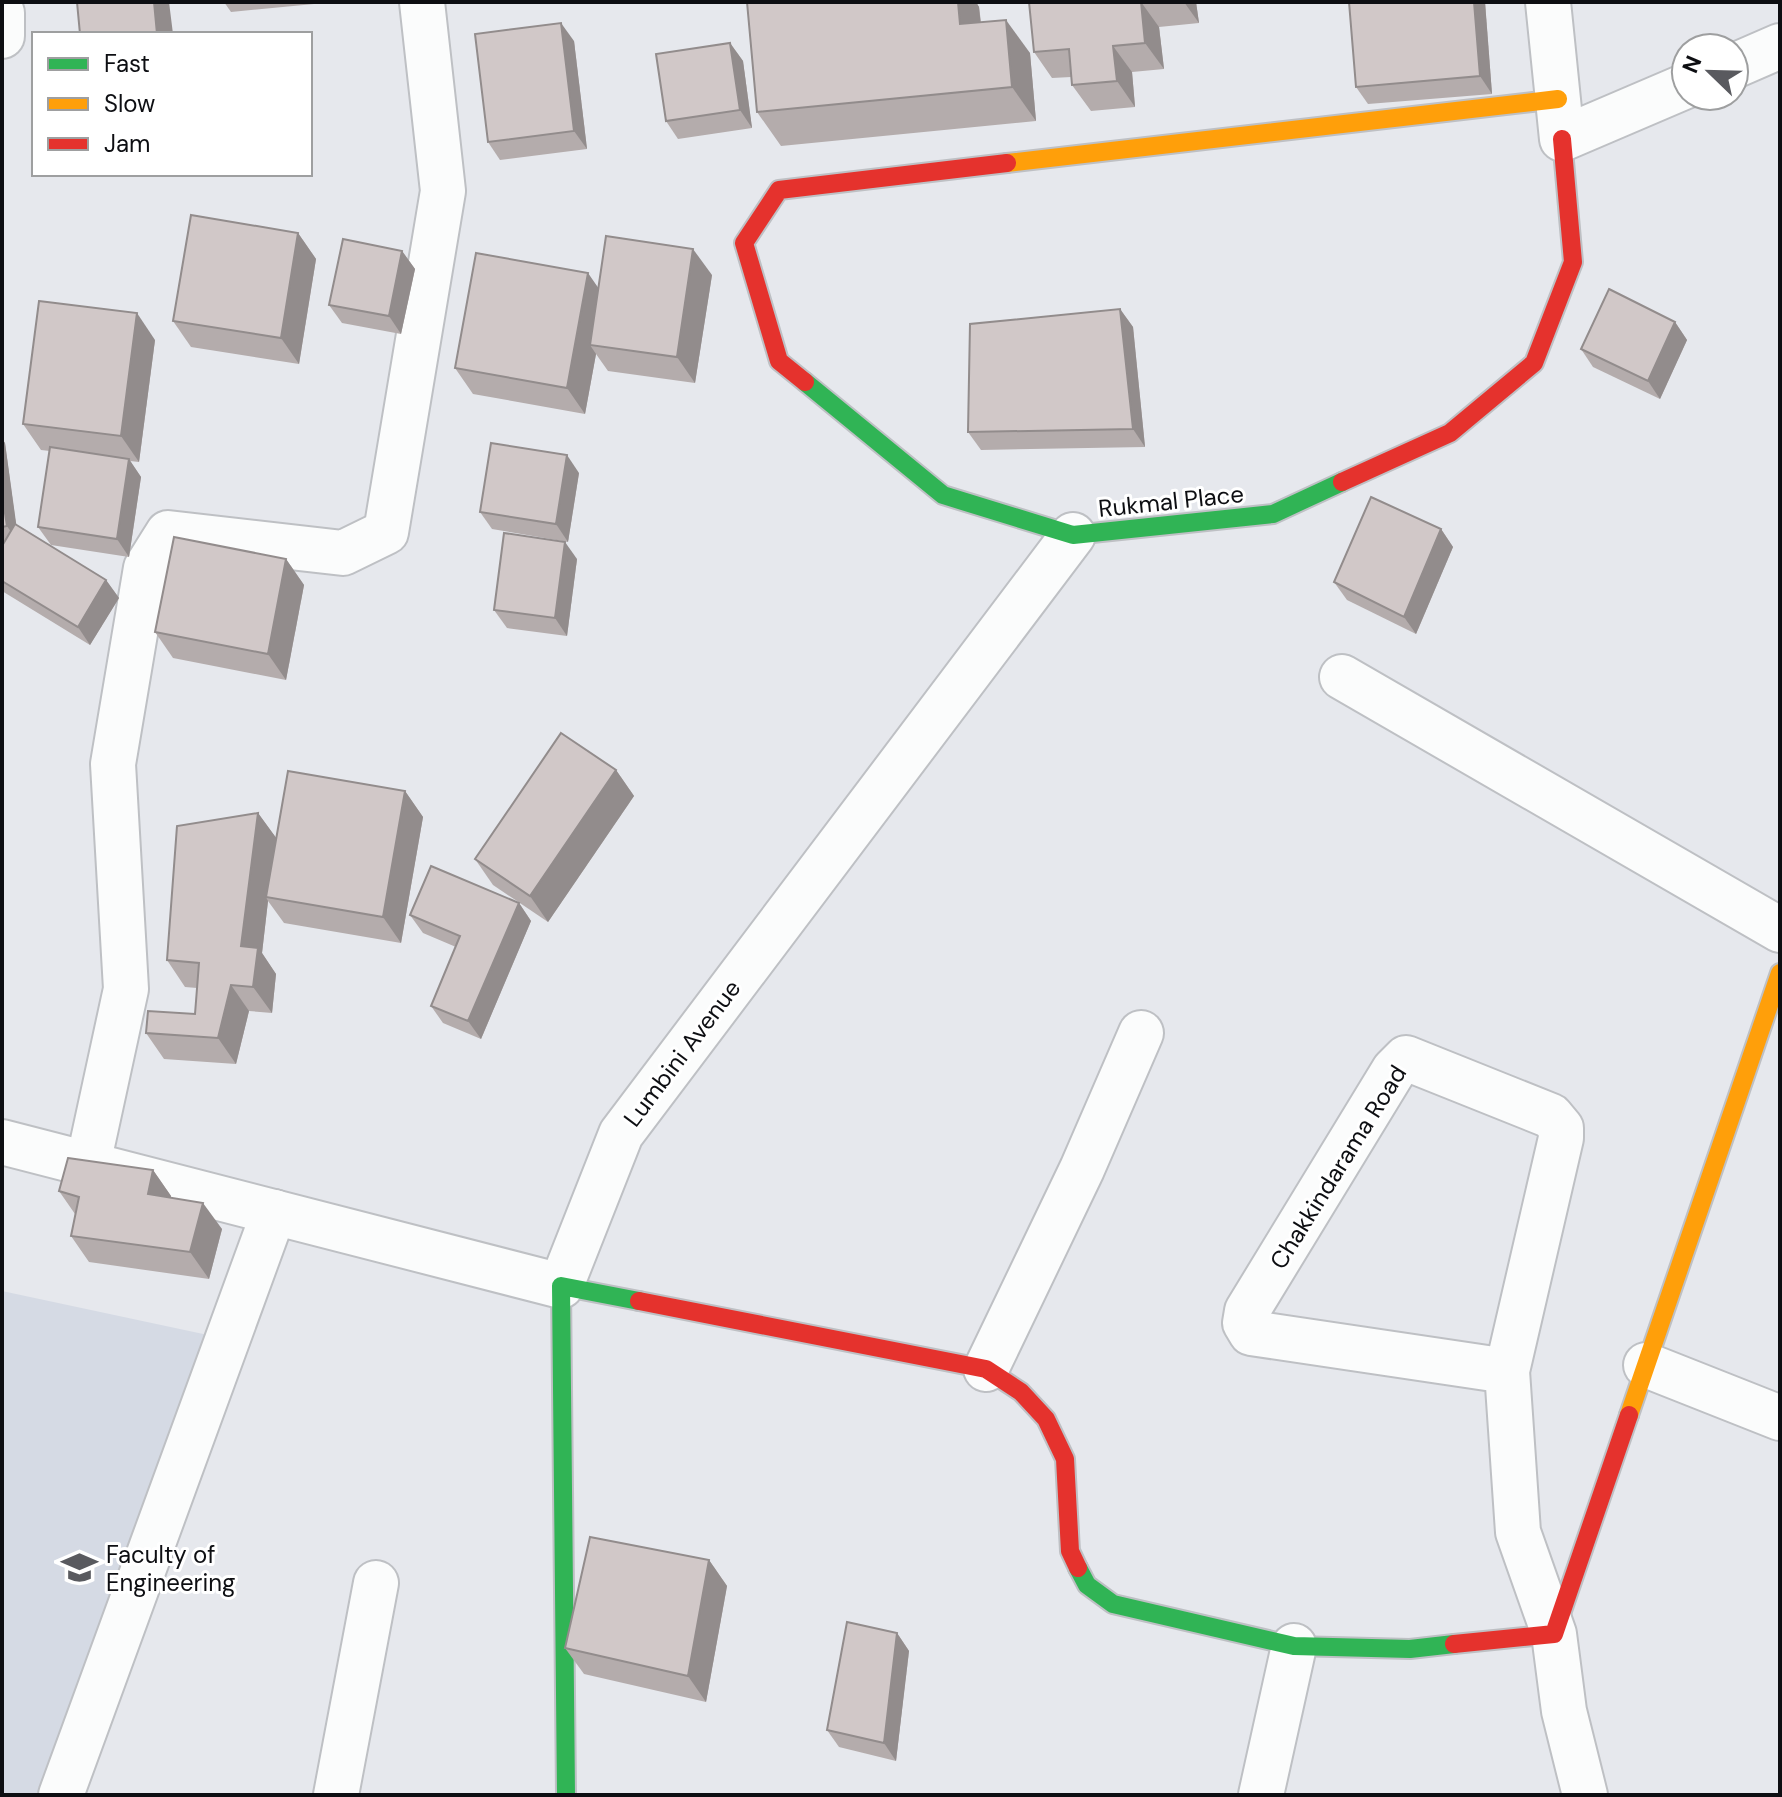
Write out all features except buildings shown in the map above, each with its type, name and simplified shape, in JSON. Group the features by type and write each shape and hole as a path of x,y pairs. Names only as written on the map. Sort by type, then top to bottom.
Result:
{"street":[{"path":"88,1164 126,989 113,764 146,568 168,533 343,553 386,532 443,191 422,2"},
{"path":"1548,2 1560,119 1670,90"},
{"path":"2,13 2,36"},
{"path":"1750,59 1780,46"},
{"name":"Rukmal Place","path":"1560,119 1573,262 1534,363 1450,433 1273,514 1073,535 943,495 779,361 744,243 779,190 1560,119"},
{"name":"Lumbini Avenue","path":"561,1286 621,1134 1073,535"},
{"path":"1342,677 1780,930"},
{"path":"2,1142 561,1286 986,1369 1021,1392 1046,1419 1065,1459 1070,1551 1087,1585 1113,1604 1294,1646 1410,1649 1554,1634 1780,973"},
{"path":"986,1369 1082,1169 1141,1033"},
{"name":"Chakkindarama Road","path":"1507,1371 1251,1333 1245,1323 1247,1311 1255,1297 1394,1070 1406,1058 1551,1116 1561,1128 1507,1371 1518,1532 1554,1634 1564,1711 1585,1795"},
{"path":"61,1795 274,1212"},
{"path":"561,1286 566,1795"},
{"path":"1646,1365 1780,1418"},
{"path":"336,1795 376,1583"},
{"path":"1261,1795 1294,1646"}],"shaded area":[{"name":"Faculty of Engineering","path":"2,1291 236,1341 81,1795 2,1795"}],"traffic: fast":[{"path":"805,382 943,495 1073,535 1273,514 1342,482"},
{"path":"566,1795 561,1286 639,1301"},
{"path":"1078,1568 1087,1585 1113,1604 1294,1646 1410,1649 1454,1644"}],"traffic: slow":[{"path":"1007,163 1558,99"},
{"path":"1629,1415 1780,973"}],"traffic: jam":[{"path":"1342,482 1450,433 1534,363 1573,262 1562,139"},
{"path":"805,382 779,361 744,243 779,190 1007,163"},
{"path":"639,1301 986,1369 1021,1392 1046,1419 1065,1459 1070,1551 1078,1568"},
{"path":"1454,1644 1554,1634 1629,1415"}],"place":[{"name":"Faculty of Engineering","path":"80,1568"}]}
